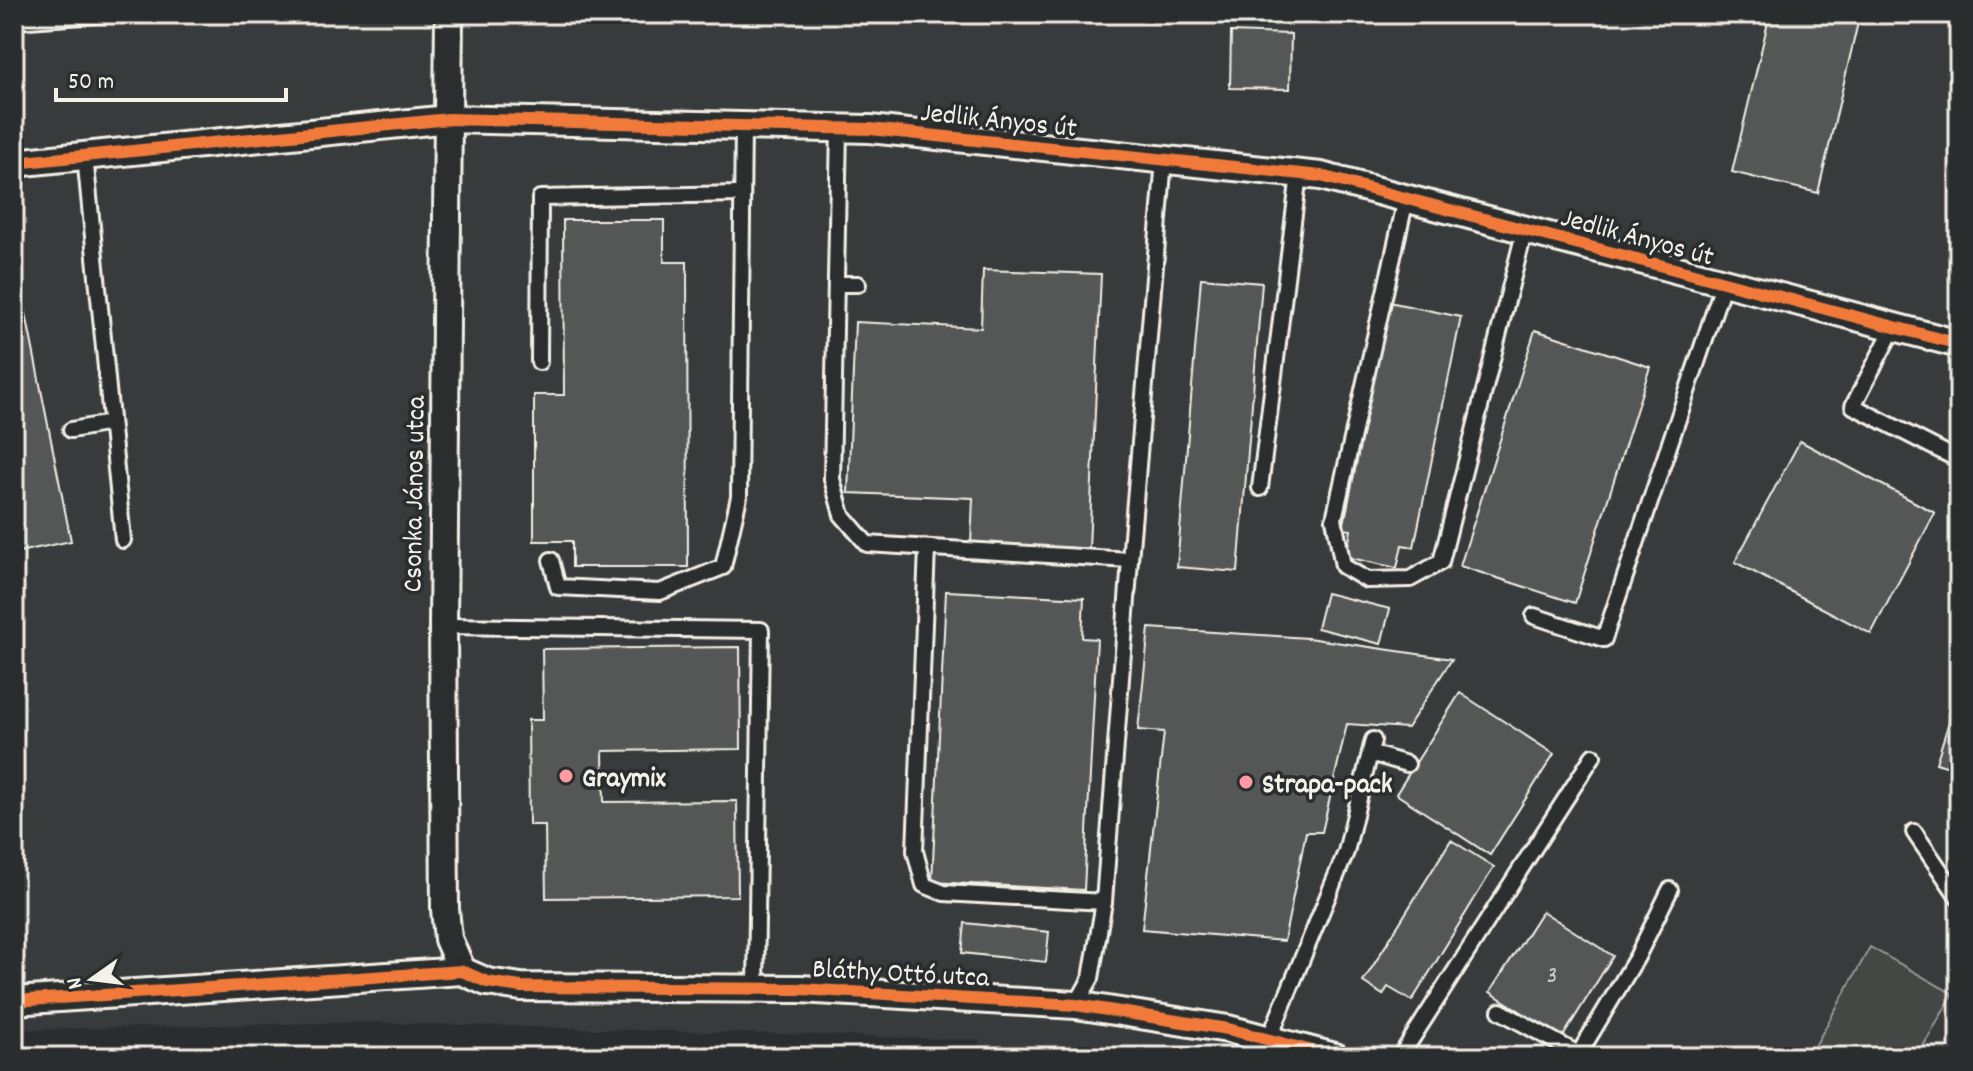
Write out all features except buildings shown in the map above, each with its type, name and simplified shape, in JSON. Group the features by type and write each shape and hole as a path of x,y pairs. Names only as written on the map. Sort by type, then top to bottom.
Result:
{"street":[{"name":"Csonka János utca","path":"449,14 443,626 445,909 448,939 462,971"},
{"name":"Jedlik Ányos út","path":"14,163 449,119 870,129 1321,176 1959,344"},
{"name":"Bláthy Ottó utca","path":"462,971 487,982 521,987 800,989 1076,1005 1228,1029 1335,1057"},
{"path":"14,1001 462,971"}],"lane":[{"path":"14,21 111,14"},
{"path":"551,560 558,587 660,592 723,567 739,497 743,125"},
{"path":"839,128 832,479 842,515 867,544 1130,560"},
{"path":"85,156 123,540"},
{"path":"1076,1005 1091,978 1104,902 1164,160"},
{"path":"1260,488 1299,174"},
{"path":"539,362 540,198 741,194"},
{"path":"1406,199 1334,519 1343,566 1367,580 1410,579 1441,562 1525,229"},
{"path":"1534,616 1604,639 1724,282"},
{"path":"836,284 858,284"},
{"path":"1894,327 1853,406 1959,460"},
{"path":"71,430 111,423"},
{"path":"927,548 915,851 924,885 944,893 1104,902"},
{"path":"443,626 761,630 756,989"},
{"path":"1269,1039 1346,852 1372,746 1407,764"},
{"path":"1400,1057 1593,756"},
{"path":"1914,832 1959,898"},
{"path":"1500,1011 1577,1056 1637,957 1670,890"}],"shaded area":[{"path":"14,14 1959,14 1959,1057 972,1057 980,1040 366,1022 14,1030"},
{"path":"1870,947 1953,994 1917,1057 1809,1057"}],"cycle path":[{"path":"14,163 449,119 870,129 1321,176 1959,344"},
{"path":"14,1001 462,971 487,982 521,987 800,989 1076,1005 1228,1029 1335,1057"}],"place":[{"name":"Graymix","path":"566,776"},
{"name":"Strapa-pack","path":"1246,782"}]}
